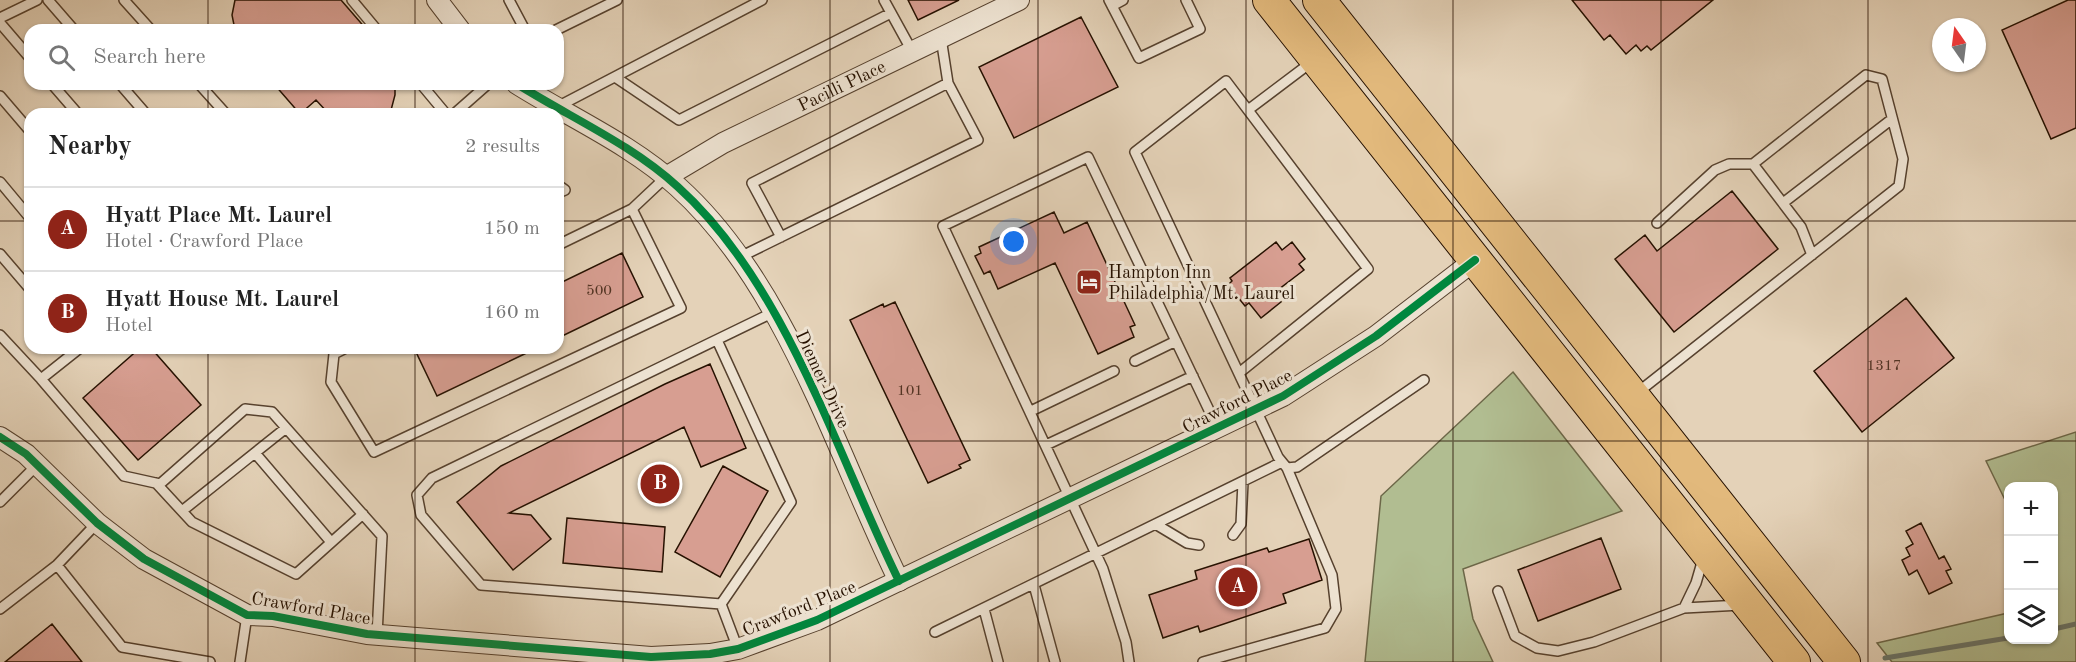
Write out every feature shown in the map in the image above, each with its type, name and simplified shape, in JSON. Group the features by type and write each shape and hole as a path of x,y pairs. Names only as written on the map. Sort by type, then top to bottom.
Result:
{"highway":[{"path":"1269,0 1794,662"},
{"path":"1319,0 1844,662"},
{"path":"1754,612 1778,662"}],"street":[{"path":"437,0 455,24"},
{"name":"Pacilli Place","path":"666,177 723,143 1019,0"},
{"name":"Diemer Drive","path":"528,90 557,107"},
{"name":"Diemer Drive","path":"564,111 630,151 666,177 710,219 740,257 774,312 899,581"},
{"name":"Crawford Place","path":"0,437 37,465 97,523 144,559 247,615 273,616 326,628 377,634 651,657 710,654 738,649 817,620 1256,410 1332,366 1412,310 1475,260"}],"lane":[{"path":"0,18 37,0"},
{"path":"48,0 69,24"},
{"path":"124,0 146,24"},
{"path":"352,0 372,24"},
{"path":"509,0 522,24"},
{"path":"564,26 617,0"},
{"path":"557,107 762,0"},
{"path":"884,0 912,51"},
{"path":"1123,0 1110,3 1139,58 1200,28 1186,0"},
{"path":"615,77 679,120 891,13"},
{"path":"0,23 24,51"},
{"path":"740,257 978,140 948,83 941,38"},
{"path":"1248,110 1315,59"},
{"path":"1633,396 1899,186 1903,159 1882,79 1866,75 1752,164 1729,164 1715,170 1657,223"},
{"path":"1203,662 1325,628 1336,609 1332,575 1285,465 1256,410 1134,152 1226,81 1368,269 1239,373"},
{"path":"781,237 752,183 948,83"},
{"path":"57,90 73,108"},
{"path":"125,90 141,108"},
{"path":"204,90 221,108"},
{"path":"426,90 441,108"},
{"path":"461,108 481,90"},
{"path":"0,96 24,124"},
{"path":"1783,203 1893,119"},
{"path":"1129,662 1126,642 1097,554 943,226 1088,157 1218,429"},
{"path":"1752,164 1801,227 1812,255"},
{"path":"564,242 632,209 666,177"},
{"path":"0,182 24,211"},
{"path":"334,354 331,382 374,452 681,308 632,209"},
{"path":"0,254 24,282"},
{"path":"722,604 481,585 421,515 417,495 432,478 774,312"},
{"path":"0,335 124,476 160,483 245,409 272,412 382,536 377,634"},
{"path":"717,340 791,502 722,604"},
{"path":"1135,361 1176,341"},
{"path":"41,379 72,354"},
{"path":"1030,411 1114,371"},
{"path":"1046,445 1193,376"},
{"path":"935,632 1243,482 1285,465 1297,467 1424,380"},
{"path":"182,511 286,428"},
{"path":"255,453 332,542"},
{"path":"0,502 37,465"},
{"path":"1233,535 1241,524 1243,482"},
{"path":"156,483 192,522 296,574 363,514"},
{"path":"0,609 57,566 97,523"},
{"path":"1157,525 1187,543 1199,545"},
{"path":"1684,608 1696,583 1706,551"},
{"path":"57,566 122,647 210,662"},
{"path":"1034,585 1055,662"},
{"path":"1498,591 1515,636 1537,648 1558,651 1594,642 1684,608 1719,608 1754,612"},
{"path":"722,604 738,649"},
{"path":"984,609 998,662"},
{"path":"240,662 247,615"}],"green space":[{"path":"1513,372 1622,511 1463,569 1473,619 1493,662 1365,662 1381,496"},
{"path":"2076,432 2076,662 1892,662 1877,643 2004,614 2004,644 2058,644 2058,482 2004,482 2004,498 1986,461"}],"building":[{"path":"235,0 341,0 362,24 234,24 232,15"},
{"path":"908,0 959,0 918,20"},
{"path":"1572,0 1713,0 1651,50 1647,46 1641,51 1636,45 1626,54 1610,35 1604,40"},
{"path":"2068,0 2076,0 2076,128 2051,139 2002,30"},
{"path":"1081,17 1118,87 1014,138 979,67"},
{"path":"279,90 395,90 392,108 323,108 316,100 307,108 295,108"},
{"path":"1732,191 1778,249 1674,332 1615,259 1645,235 1657,251"},
{"name":"Hampton Inn Philadelphia/Mt. Laurel","path":"1054,212 1064,233 1087,222 1135,325 1130,327 1134,337 1098,354 1055,263 998,289 990,271 984,274 975,256 981,253 979,247"},
{"path":"1276,242 1282,250 1292,242 1305,259 1299,264 1304,270 1274,293 1281,302 1261,318 1249,303 1245,306 1228,285 1232,281 1230,278"},
{"path":"622,253 643,297 564,335 564,281"},
{"path":"1906,298 1954,358 1862,432 1814,371"},
{"path":"895,302 970,460 959,465 961,468 928,483 850,320 883,304 884,307"},
{"path":"133,354 156,354 201,405 138,460 83,398"},
{"path":"417,354 524,354 437,396"},
{"path":"710,364 746,448 701,467 684,427 509,513 531,515 551,539 513,570 457,502 501,466"},
{"path":"723,466 768,491 720,577 675,552"},
{"path":"567,518 665,527 662,572 563,563"},
{"path":"1921,523 1939,559 1944,556 1951,569 1946,571 1952,583 1929,594 1917,570 1909,575 1902,560 1910,556 1906,548 1913,544 1906,531"},
{"path":"1601,538 1621,589 1538,621 1518,570"},
{"path":"1309,539 1322,580 1283,594 1286,603 1200,632 1198,626 1163,638 1149,595 1197,579 1195,571 1267,548 1269,552"},
{"path":"52,624 82,662 5,662"}],"waterway":[{"path":"2058,628 2076,624"},
{"path":"1885,658 2004,639"}],"cycle path":[{"path":"527,90 558,108"},
{"path":"564,111 641,158 678,187 716,227 749,271 779,321 805,372 899,581"},
{"path":"0,437 26,454 97,523 144,559 247,615 273,616 367,634 651,657 710,654 738,649 817,620 1283,396 1376,336 1475,260"}],"place":[{"name":"Hampton Inn Philadelphia/Mt. Laurel","path":"1089,282"},
{"name":"Hyatt House Mt. Laurel","path":"660,484"},
{"name":"Hyatt Place Mt. Laurel","path":"1238,587"}]}
